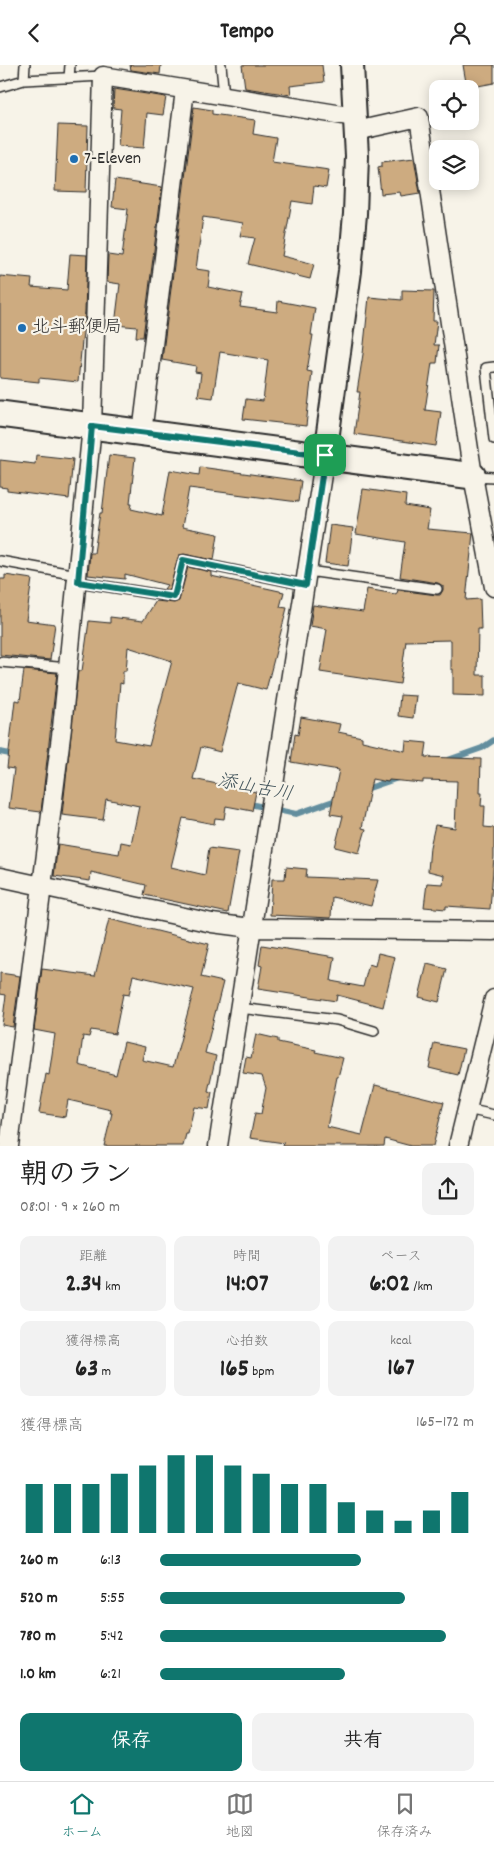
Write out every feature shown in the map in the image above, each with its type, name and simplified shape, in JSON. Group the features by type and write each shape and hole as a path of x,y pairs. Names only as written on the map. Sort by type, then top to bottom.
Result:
{"main road":[{"path":"0,414 484,476"}],"street":[{"path":"218,1146 307,578 350,271 358,156 352,65"},
{"path":"9,1146 69,668 92,426 103,76 224,96 356,124 419,117 484,476 494,587"},
{"path":"142,433 185,90"},
{"path":"0,877 212,923 251,928 494,931"},
{"path":"458,1146 494,999"}],"lane":[{"path":"24,80 25,65"},
{"path":"69,77 70,65"},
{"path":"221,65 224,96"},
{"path":"0,87 24,80 103,76"},
{"path":"494,367 486,368 494,439"},
{"path":"0,561 174,597 183,560 307,578 437,589"},
{"path":"0,661 69,668"},
{"path":"239,1008 337,1020 374,1031"},
{"path":"468,1109 494,1115"}],"building":[{"path":"130,65 161,65 160,74 131,70"},
{"path":"242,65 322,65 324,82 290,86 291,95 245,88"},
{"path":"463,65 494,65 494,83 479,86 479,80 466,80"},
{"path":"114,89 166,97 163,115 147,113 144,148 118,146 121,109 113,108"},
{"path":"194,107 212,110 212,114 255,120 253,134 276,138 272,162 329,170 326,188 314,186 312,204 292,201 282,256 314,264 310,279 248,264 255,238 240,236 243,223 203,217 196,269 210,271 208,287 243,294 240,307 277,312 278,301 315,308 307,371 312,372 306,426 243,419 246,399 263,401 268,360 220,352 213,398 198,396 201,373 195,372 196,366 162,360"},
{"path":"58,125 88,126 86,192 55,191"},
{"path":"414,158 420,193 401,196 400,192 381,194 378,167 382,166 382,162"},
{"path":"115,180 162,187 143,337 136,337 137,327 115,325 120,284 107,282 108,255 122,257 128,209 112,207"},
{"path":"70,254 87,255 85,311 78,382 39,378 39,382 0,378 0,276 32,279 31,287 67,290"},
{"path":"402,290 434,291 433,321 437,321 434,345 439,345 437,363 432,363 425,410 441,412 436,446 354,434 360,392 357,392 369,297 402,300"},
{"path":"36,455 73,459 69,499 7,491 7,488 0,487 0,460 35,464"},
{"path":"109,455 135,458 131,509 162,516 170,470 199,475 200,467 301,481 298,502 189,488 182,527 218,534 214,560 184,554 179,555 169,590 164,589 167,585 125,574 125,579 88,575 90,553 94,553 100,513 102,513"},
{"path":"363,489 406,495 405,506 430,510 427,529 473,533 466,600 480,599 481,629 478,629 477,675 485,675 485,696 453,695 451,640 406,641 400,684 320,672 327,629 310,626 313,605 363,612 367,589 395,594 398,590 437,595 440,595 443,590 443,586 438,583 400,577 405,542 356,534"},
{"path":"330,525 353,528 348,566 325,563"},
{"path":"188,567 211,572 211,576 284,592 280,607 287,608 266,690 238,683 220,752 201,747 193,779 256,792 252,811 226,806 224,819 215,818 214,824 183,818 171,867 205,875 209,848 239,852 228,913 144,895 146,885 91,872 90,881 54,876 58,844 119,854 121,842 131,844 139,806 106,799 103,820 62,815 78,671 82,671 89,621 110,623 110,617 143,621 156,601 174,603 179,601","holes":["128,647 172,661 149,746 115,740 120,683 123,684 123,671 126,671"]},
{"path":"5,575 32,579 26,620 55,624 50,660 0,655 0,579 5,579"},
{"path":"24,670 57,673 41,812 9,808 14,769 7,768 15,700 20,701"},
{"path":"400,695 416,696 413,718 398,716"},
{"path":"301,717 340,724 338,732 362,737 362,741 405,751 406,741 427,743 425,757 481,759 480,793 482,793 481,806 485,806 484,827 494,828 490,909 446,906 446,909 424,907 427,883 443,884 444,875 428,871 430,847 435,825 455,828 457,781 423,780 423,783 389,780 388,782 372,779 362,828 366,829 359,853 335,847 343,816 330,814 339,770 291,762 295,734 298,735"},
{"path":"286,867 307,869 306,877 378,880 371,906 332,897 331,918 270,915 272,879 285,879"},
{"path":"109,919 209,944 201,977 223,982 205,1053 216,1056 208,1091 212,1092 209,1109 194,1107 188,1134 186,1134 183,1146 104,1146 112,1113 110,1113 111,1110 68,1100 65,1117 39,1113 46,1074 49,1075 55,1034 34,1030 42,969 95,976","holes":["133,975 194,989 173,1067 142,1060 145,1047 124,1042 116,1075 79,1065 83,1036 89,1037 91,1030 115,1034 123,994 129,995"]},
{"path":"262,945 335,957 331,981 363,987 369,964 375,966 378,953 395,957 383,1007 337,995 336,1001 258,989 262,966 259,965"},
{"path":"427,964 447,969 439,1002 419,997"},
{"path":"0,973 20,976 13,1027 2,1025 6,995 0,994"},
{"path":"256,1034 278,1039 278,1042 343,1058 337,1077 327,1127 362,1135 375,1085 444,1102 433,1146 411,1146 385,1139 384,1146 283,1146 284,1143 250,1138 255,1113 261,1114 266,1088 262,1076 243,1073 246,1057 251,1058"},
{"path":"434,1043 464,1049 458,1075 429,1068"}],"waterway":[{"name":"添山古川","path":"448,760 482,748 494,740"},
{"name":"添山古川","path":"0,752 15,755"},
{"name":"添山古川","path":"363,790 398,778"},
{"name":"添山古川","path":"245,803 296,814 339,799"}],"place":[{"name":"7-Eleven","path":"74,159"},
{"name":"北斗郵便局","path":"22,328"}],"route":[{"path":"92,426 325,455 306,585 183,560 174,597 78,582 77,575 92,426"}]}
